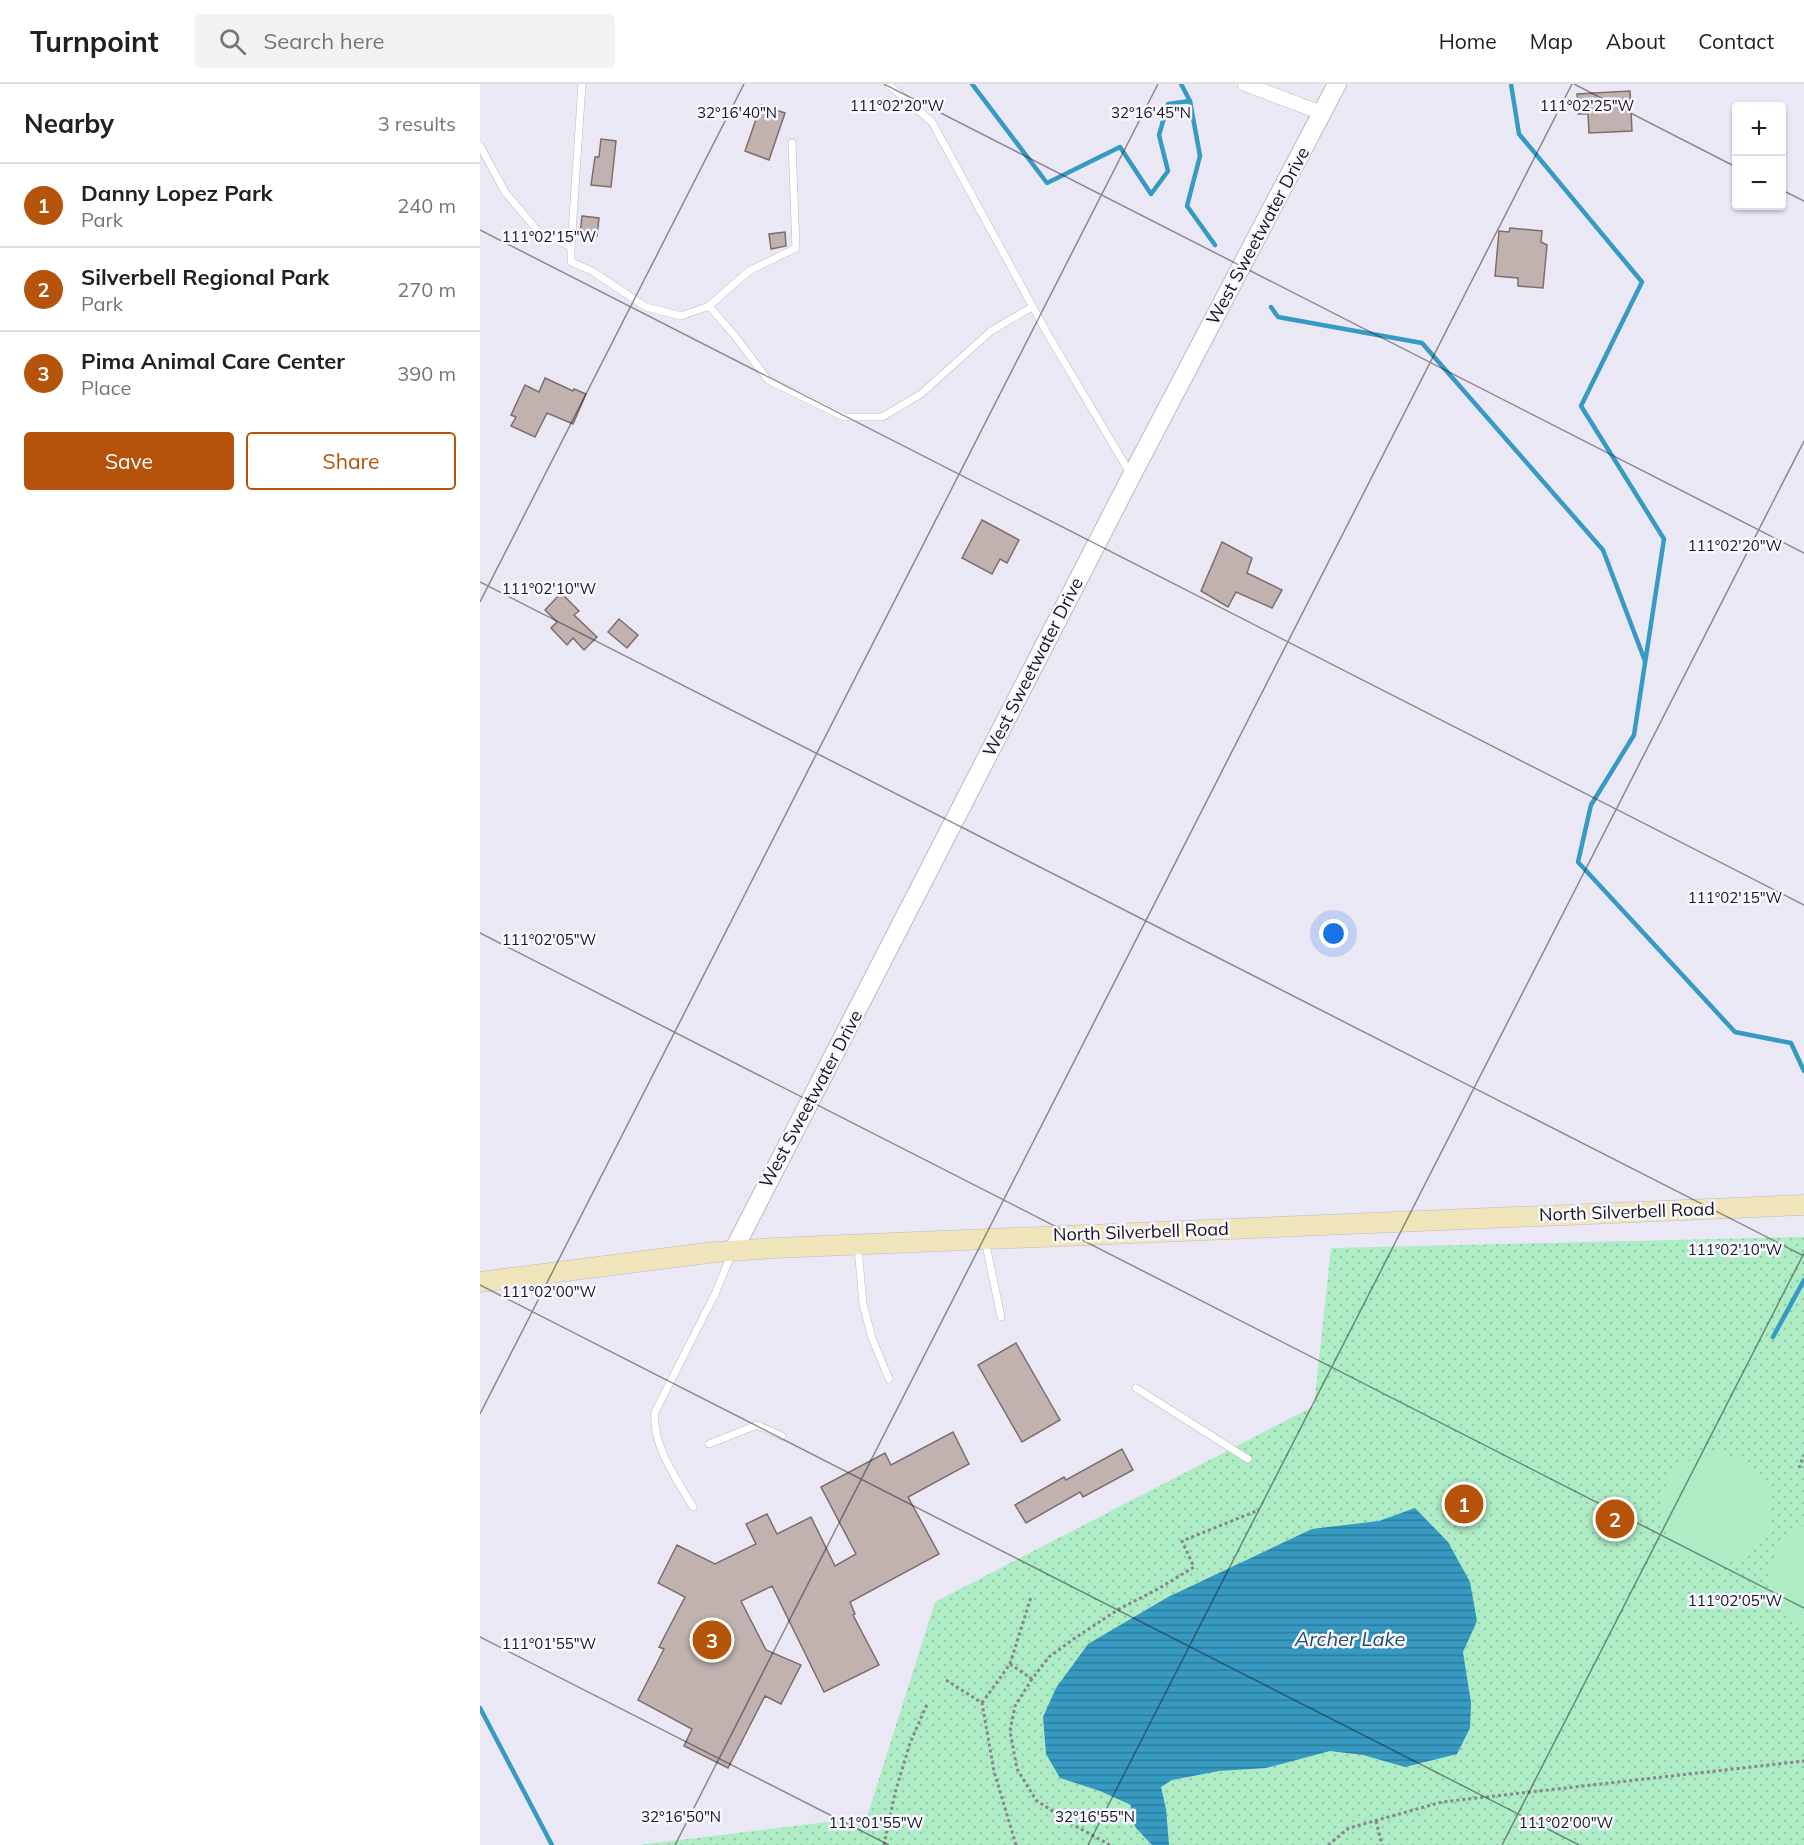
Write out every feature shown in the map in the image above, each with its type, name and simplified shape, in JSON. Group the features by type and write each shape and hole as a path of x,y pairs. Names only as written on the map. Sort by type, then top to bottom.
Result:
{"main road":[{"name":"North Silverbell Road","path":"480,1282 733,1251 985,1238 1804,1205"}],"street":[{"path":"1245,84 1322,114"},
{"name":"West Sweetwater Drive","path":"733,1251 1132,475 1337,84"}],"lane":[{"path":"582,84 571,262 592,271 646,307 681,316 709,306 750,271 796,248 792,143"},
{"path":"888,84 932,122 1032,306 1132,475"},
{"path":"480,146 505,192 538,231 571,247"},
{"path":"709,306 768,380 844,417 882,417 921,394 991,331 1032,306"},
{"path":"985,1238 1001,1317"},
{"path":"858,1245 863,1304 872,1338 889,1379"},
{"path":"693,1506 670,1467 656,1436 655,1412 733,1251"},
{"path":"1136,1388 1248,1459"},
{"path":"709,1444 757,1425 782,1436"}],"path":[{"path":"1799,1468 1804,1455"},
{"path":"1110,1845 1070,1823 1036,1800 1017,1769 1010,1731 1015,1706 1048,1657 1119,1609 1194,1567 1182,1542 1259,1510"},
{"path":"1016,1845 994,1771 982,1704 1010,1664 1031,1597"},
{"path":"1010,1664 1032,1679"},
{"path":"946,1680 982,1704"},
{"path":"884,1845 895,1794 910,1743 928,1702"},
{"path":"1328,1845 1349,1828 1442,1802 1804,1761"},
{"path":"1376,1821 1382,1845"}],"green space":[{"path":"1804,1237 1804,1845 639,1845 867,1817 935,1602 1314,1406 1331,1248"},
{"path":"1716,1454 1737,1459 1755,1470 1766,1488 1771,1509 1766,1530 1755,1548 1737,1559 1716,1564 1695,1559 1677,1548 1666,1530 1661,1509 1666,1488 1677,1470 1695,1459"},
{"path":"1804,1526 1804,1627 1790,1617 1780,1605 1771,1575 1773,1561 1779,1547 1789,1535"}],"water":[{"name":"Archer Lake","path":"1415,1508 1448,1542 1470,1582 1477,1621 1463,1652 1471,1703 1470,1728 1457,1754 1405,1767 1363,1755 1330,1751 1266,1768 1219,1771 1172,1780 1161,1787 1166,1809 1169,1845 1152,1845 1130,1819 1131,1805 1100,1791 1060,1778 1046,1754 1043,1717 1056,1688 1088,1644 1168,1597 1312,1529 1379,1521"}],"building":[{"path":"1630,91 1632,131 1589,133 1588,114 1578,114 1577,94"},
{"path":"761,105 785,113 769,160 745,151"},
{"path":"601,139 616,141 611,187 591,185 595,157 599,157"},
{"path":"582,216 599,218 597,236 580,235"},
{"path":"1510,228 1542,231 1541,242 1547,245 1543,288 1518,286 1518,278 1495,276 1499,231 1509,232"},
{"path":"785,232 786,246 771,249 769,234"},
{"path":"545,378 573,391 574,389 586,394 573,424 547,413 535,437 511,426 516,417 511,415 525,385 539,392"},
{"path":"982,520 1019,540 1007,563 1000,559 992,574 962,558"},
{"path":"1222,542 1252,558 1247,573 1282,590 1272,608 1236,592 1228,607 1201,591"},
{"path":"561,593 579,611 574,615 597,637 584,650 573,638 567,645 551,628 557,622 545,610"},
{"path":"619,619 638,635 627,648 608,632"},
{"path":"1016,1343 1060,1420 1022,1442 978,1365"},
{"path":"953,1432 969,1464 908,1497 939,1554 850,1602 855,1614 853,1615 879,1665 824,1692 772,1586 741,1601 766,1650 801,1665 781,1704 765,1696 728,1768 684,1746 692,1729 638,1700 664,1649 659,1647 685,1597 658,1583 677,1545 715,1564 756,1544 746,1524 767,1514 777,1534 811,1517 835,1566 856,1554 821,1487 885,1453 891,1465"},
{"path":"1122,1449 1133,1470 1083,1497 1080,1492 1026,1523 1015,1505 1064,1477 1066,1480"}],"waterway":[{"path":"972,84 1047,183 1120,147 1151,194 1168,171 1159,135 1168,104 1190,101 1200,156 1187,206 1215,245"},
{"path":"1181,84 1190,101"},
{"path":"1511,84 1519,134 1642,282 1581,406 1664,539 1634,735 1591,805 1578,862 1735,1032 1791,1043 1804,1071"},
{"path":"1271,307 1278,317 1422,343 1603,550 1645,661"},
{"path":"1773,1337 1804,1280"},
{"path":"480,1708 552,1845"}],"place":[{"name":"Danny Lopez Park","path":"1464,1504"},
{"name":"Silverbell Regional Park","path":"1615,1519"},
{"name":"Pima Animal Care Center","path":"712,1640"}]}
